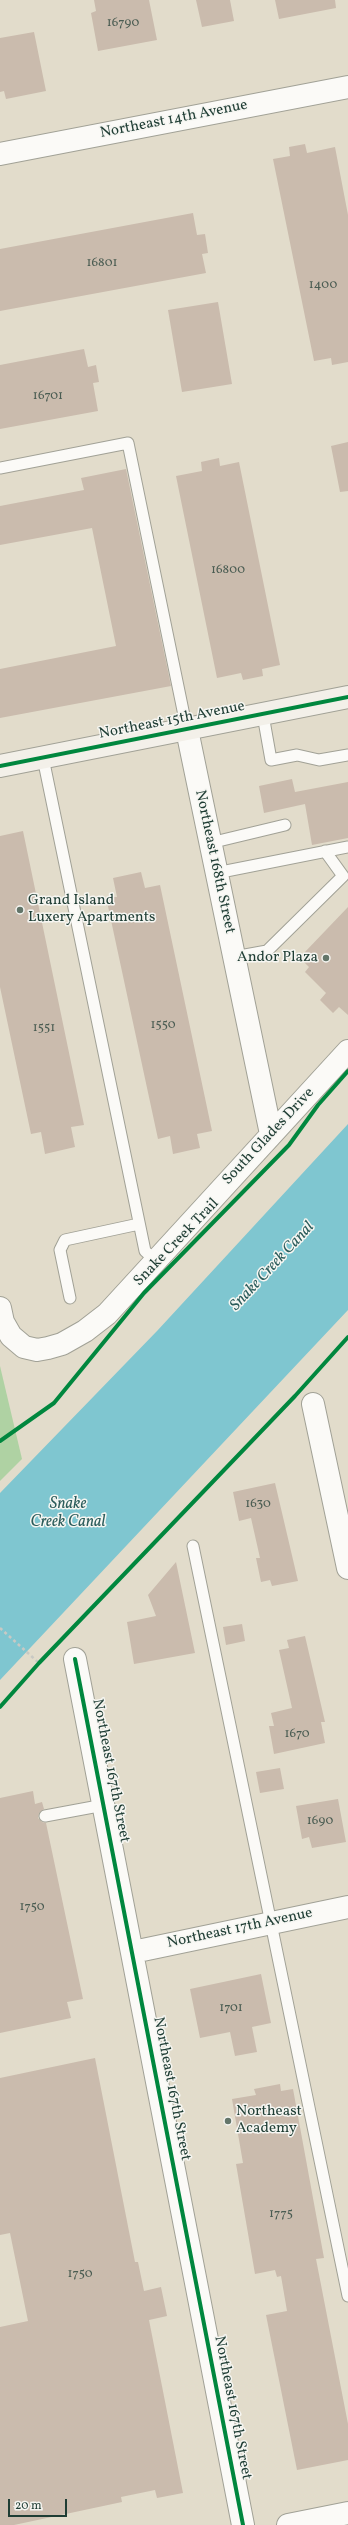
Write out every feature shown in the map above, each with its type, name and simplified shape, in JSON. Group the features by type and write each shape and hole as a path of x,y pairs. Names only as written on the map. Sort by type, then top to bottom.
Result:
{"street":[{"name":"Northeast 14th Avenue","path":"0,154 348,87"},
{"name":"Northeast 15th Avenue","path":"0,766 348,697"},
{"name":"Northeast 168th Street","path":"187,730 271,1134"},
{"name":"South Glades Drive","path":"0,1308 3,1322 11,1336 24,1347 37,1350 48,1348 62,1344 85,1331 106,1314 156,1261 348,1051"},
{"path":"313,1404 348,1568"},
{"name":"Northeast 167th Street","path":"75,1659 243,2525"},
{"name":"Northeast 17th Avenue","path":"133,1952 348,1907"},
{"path":"288,2525 348,2513"}],"lane":[{"path":"0,468 128,443 187,730"},
{"path":"263,714 271,760 297,755 319,760 348,755"},
{"path":"43,758 145,1251 156,1261"},
{"path":"210,843 285,825"},
{"path":"216,872 348,846"},
{"path":"234,957 267,951 343,876 325,851"},
{"path":"70,1298 60,1250 65,1240 139,1224"},
{"path":"193,1546 348,2296"},
{"path":"45,1816 104,1805"}],"path":[{"path":"0,1628 39,1662"},
{"path":"34,1668 43,1658"}],"green space":[{"path":"0,1366 22,1459 0,1481"}],"water":[{"name":"Snake Creek Canal","path":"348,1124 348,1310 0,1680 0,1493 157,1331"}],"building":[{"path":"94,0 149,0 157,40 98,51 91,13 96,11"},
{"path":"196,0 230,0 234,21 202,27"},
{"path":"275,0 335,0 336,8 279,19"},
{"path":"34,32 46,91 6,99 4,91 0,92 0,38"},
{"path":"305,144 307,153 335,147 348,215 348,362 332,365 331,358 314,361 273,159 290,156 289,147"},
{"path":"193,213 197,235 205,234 208,253 202,254 206,273 0,311 0,249"},
{"path":"218,302 232,384 182,392 168,310"},
{"path":"84,349 88,367 96,365 99,382 93,383 98,411 0,429 0,365"},
{"path":"348,442 348,491 340,492 331,446"},
{"path":"219,458 220,466 239,462 280,665 262,669 263,676 243,680 241,673 217,678 176,476 202,471 201,462"},
{"path":"126,469 171,686 0,718 0,669 116,646 92,528 0,545 0,506 84,490 81,478"},
{"path":"292,779 295,792 348,782 348,838 312,845 305,804 264,813 259,786"},
{"name":"Grand Island Luxery Apartments","path":"23,831 84,1125 71,1127 75,1147 45,1154 41,1132 31,1134 0,987 0,836"},
{"path":"141,872 145,888 160,885 212,1131 197,1134 200,1148 173,1154 170,1136 158,1139 106,897 117,897 113,878"},
{"name":"Andor Plaza","path":"348,907 348,1015 339,1007 333,1013 320,1000 326,993 305,972 309,967 302,960 306,956 304,953"},
{"path":"275,1483 298,1581 272,1586 270,1580 261,1582 256,1558 260,1558 251,1518 239,1521 233,1492"},
{"path":"176,1562 195,1653 134,1664 127,1622 156,1616 148,1595"},
{"path":"242,1624 245,1641 226,1645 223,1627"},
{"path":"305,1636 325,1722 321,1722 325,1743 274,1754 269,1726 274,1726 271,1713 292,1708 279,1650 289,1648 287,1640"},
{"path":"280,1768 284,1789 260,1793 256,1772"},
{"path":"33,1791 35,1804 42,1802 44,1809 39,1813 38,1818 42,1822 46,1823 83,1999 67,2002 71,2018 0,2033 0,1798"},
{"path":"338,1799 346,1842 312,1848 309,1837 302,1839 296,1806"},
{"path":"261,1974 271,2023 252,2027 257,2052 235,2056 230,2032 200,2038 190,1989"},
{"path":"95,2058 135,2262 138,2262 144,2291 161,2287 167,2316 149,2320 183,2493 157,2498 155,2490 121,2497 122,2502 14,2525 0,2525 0,2327 28,2321 10,2233 0,2235 0,2078"},
{"path":"280,2084 281,2091 293,2089 324,2258 316,2259 348,2424 348,2460 297,2470 266,2315 287,2311 281,2276 277,2277 275,2270 255,2274 236,2164 243,2163 232,2099 256,2095 254,2089"}],"cycle path":[{"path":"0,766 348,697"},
{"name":"Snake Creek Trail","path":"0,1441 54,1403 144,1293 289,1145 318,1105 348,1071"},
{"path":"0,1707 39,1663 295,1396 348,1337"},
{"path":"75,1659 243,2525"}],"place":[{"name":"Grand Island Luxery Apartments","path":"20,910"},
{"name":"Andor Plaza","path":"326,958"},
{"name":"Northeast Academy","path":"228,2121"}]}
